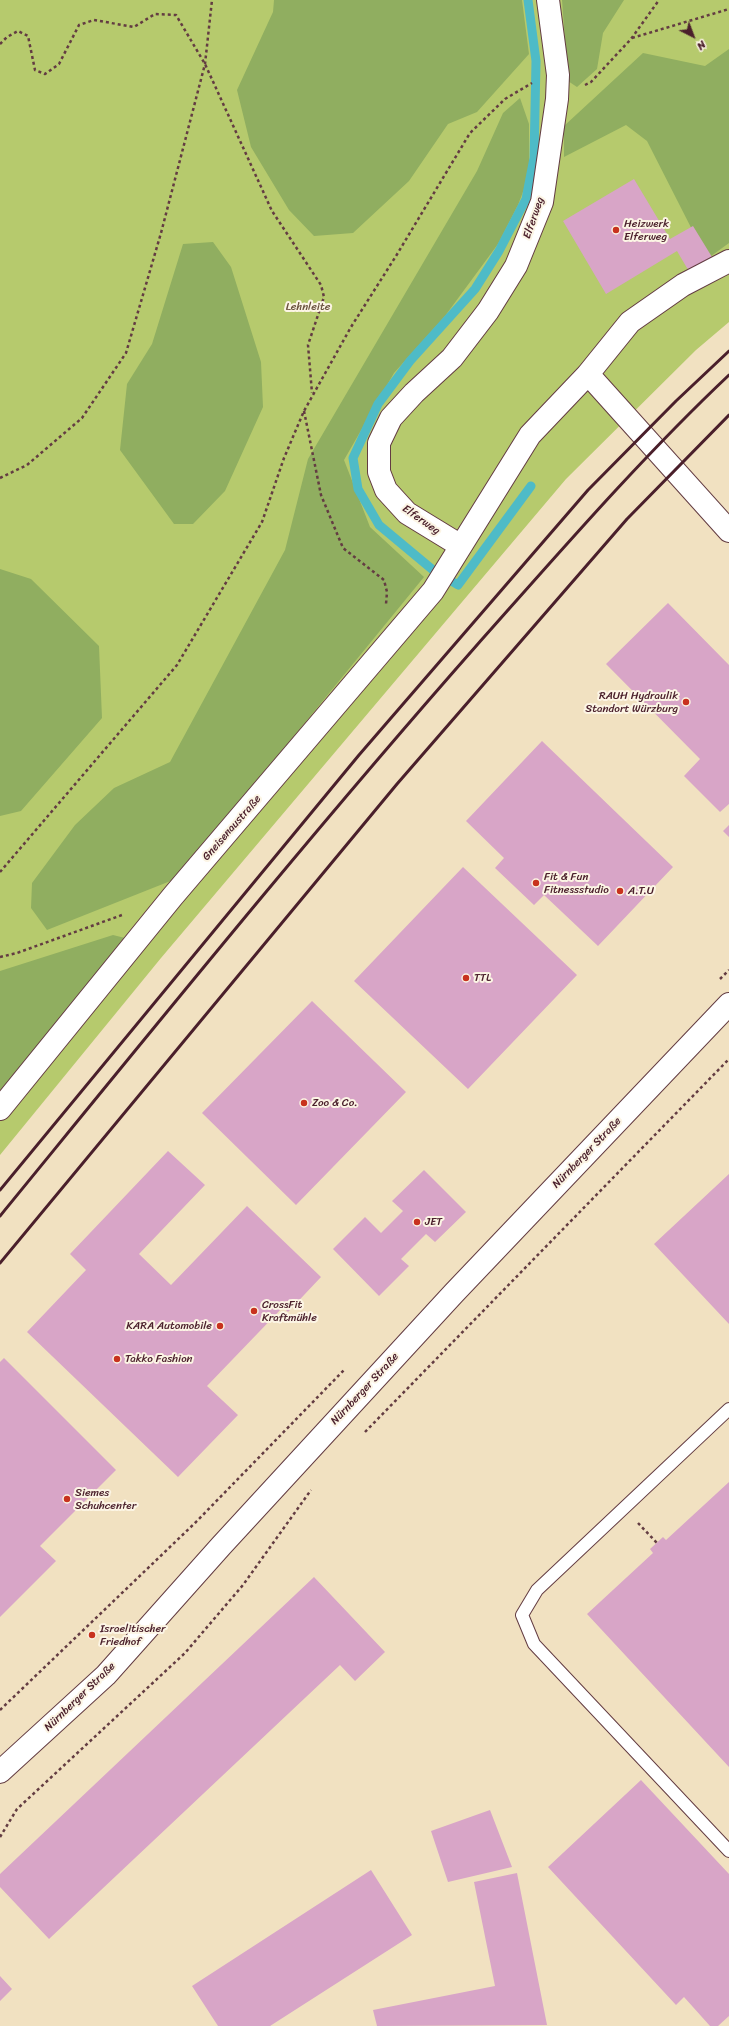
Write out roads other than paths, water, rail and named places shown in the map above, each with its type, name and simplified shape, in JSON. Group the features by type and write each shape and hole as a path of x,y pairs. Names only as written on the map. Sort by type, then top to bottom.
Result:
{"street":[{"name":"Elferweg","path":"461,546 407,513 386,490 379,472 379,443 391,418 414,393 452,358 488,311 516,266 542,202 557,99 558,75 548,0"},
{"path":"461,546 530,435 588,374 630,322 682,285 729,261"},
{"path":"588,374 729,531"},
{"name":"Gneisenaustraße","path":"0,1109 173,896 433,591 461,546"},
{"name":"Nürnberger Straße","path":"0,1772 106,1675 221,1546 454,1293 729,1004"}],"lane":[{"path":"729,1409 537,1590 522,1615 534,1644 729,1851"}],"waterway":[{"path":"528,0 536,61 534,158 526,199 499,251 475,289 410,361 378,404 353,458 358,489 379,525 433,570 458,585 531,486"}],"railway":[{"path":"0,1190 359,755 588,490 676,401 729,351"},
{"path":"0,1216 236,928 416,715 600,507 663,440 729,375"},
{"path":"0,1263 397,784 627,519 729,415"}],"place":[{"name":"Heizwerk Elferweg","path":"616,230"},
{"name":"RAUH Hydraulik Standort Würzburg","path":"686,702"},
{"name":"Fit & Fun Fitnessstudio","path":"536,883"},
{"name":"A.T.U","path":"620,891"},
{"name":"TTL","path":"466,978"},
{"name":"Zoo & Co.","path":"304,1103"},
{"name":"JET","path":"417,1222"},
{"name":"CrossFit Kraftmühle","path":"254,1311"},
{"name":"KARA Automobile","path":"220,1326"},
{"name":"Takko Fashion","path":"117,1359"},
{"name":"Siemes Schuhcenter","path":"67,1499"},
{"name":"Israelitischer Friedhof","path":"92,1635"}],"park label":[{"name":"Lehnleite","path":"308,307"}]}
